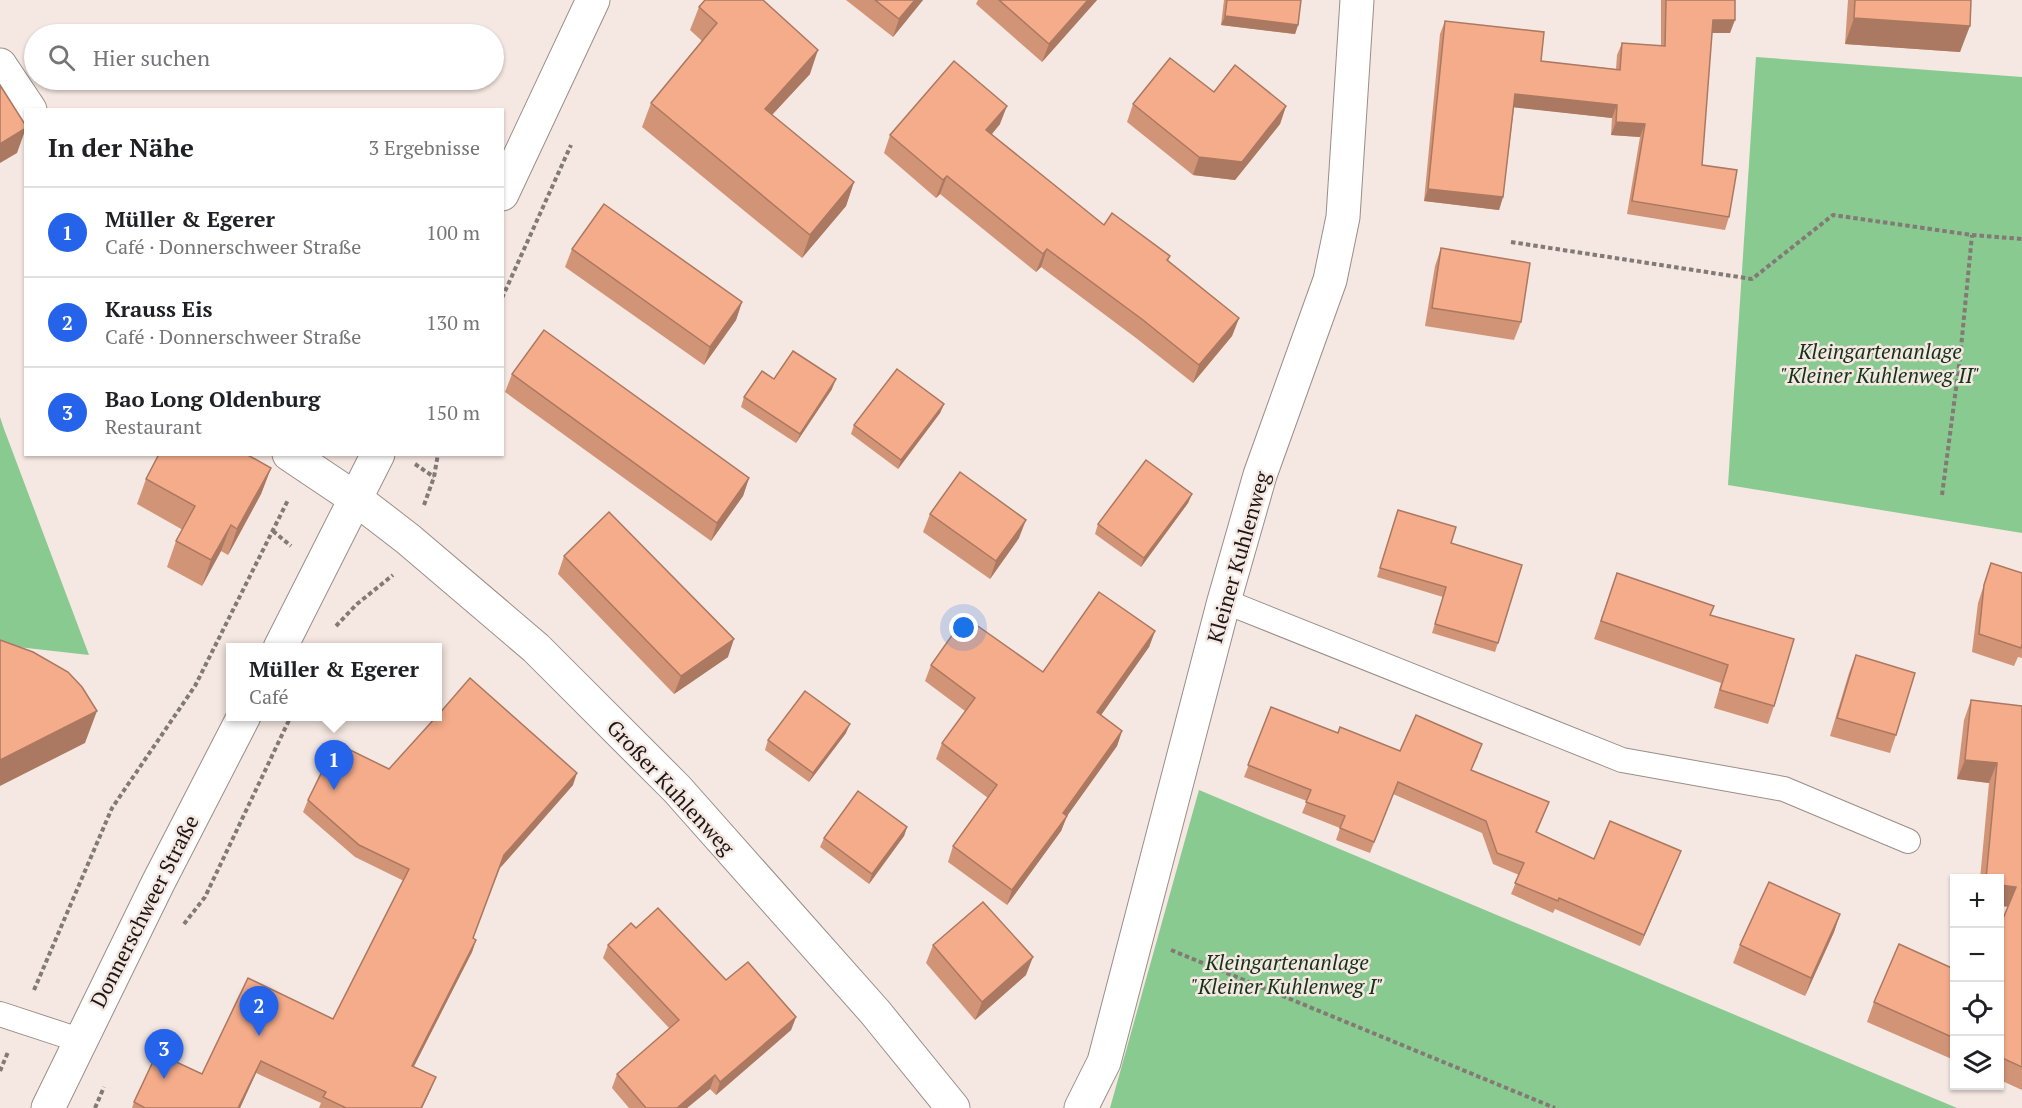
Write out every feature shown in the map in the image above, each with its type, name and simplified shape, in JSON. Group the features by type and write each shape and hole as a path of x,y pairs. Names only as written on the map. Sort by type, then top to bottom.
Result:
{"street":[{"path":"504,190 592,0"},
{"name":"Kleiner Kuhlenweg","path":"1082,1108 1104,1062 1224,601 1260,475 1330,280 1343,217 1357,0"},
{"path":"0,65 29,108"},
{"path":"283,643 377,456"},
{"name":"Großer Kuhlenweg","path":"297,460 356,499 408,539 536,648 677,789 875,1012 953,1108"},
{"name":"Donnerschweer Straße","path":"48,1108 158,883 242,721"}],"lane":[{"path":"1224,601 1622,760 1784,789 1908,841"},
{"path":"10,1017 80,1040"}],"path":[{"path":"504,294 574,138"},
{"path":"1512,242 1752,279 1833,215 1972,235 2022,239"},
{"path":"1942,495 1960,358 1972,235"},
{"path":"1856,351 1960,358"},
{"path":"0,1071 10,1017 112,808 195,686 297,460"},
{"path":"411,460 434,477"},
{"path":"183,925 205,897 289,721"},
{"path":"1137,936 1555,1108"},
{"path":"95,1108 109,1077"}],"green space":[{"name":"Kleingartenanlage \"Kleiner Kuhlenweg II\"","path":"1756,57 2022,77 2022,533 1728,485"},
{"path":"0,417 4,429 89,655 0,645"},
{"name":"Kleingartenanlage \"Kleiner Kuhlenweg I\"","path":"1199,790 1957,1108 1110,1108"}],"building":[{"path":"705,0 763,0 818,50 765,109 854,182 810,235 651,103 717,23 699,7"},
{"path":"875,0 915,0 899,19"},
{"path":"999,0 1088,0 1049,44"},
{"path":"1227,0 1301,0 1298,25 1225,16"},
{"path":"1666,0 1735,0 1735,20 1713,20 1702,165 1737,170 1729,217 1632,201 1645,124 1616,122 1617,105 1515,94 1503,197 1428,189 1445,21 1544,32 1541,61 1620,70 1622,43 1665,46"},
{"path":"1855,0 1971,0 1970,26 1854,18"},
{"path":"1170,58 1214,92 1235,65 1286,106 1242,162 1199,157 1133,104"},
{"path":"954,61 1007,106 986,130 1104,225 1112,213 1170,256 1167,260 1239,318 1199,365 1047,249 1043,254 947,176 943,180 890,135"},
{"path":"0,85 24,123 24,129 0,144"},
{"path":"604,204 742,302 710,347 572,249"},
{"path":"1441,248 1530,263 1521,322 1432,308"},
{"path":"544,330 749,478 717,523 512,374"},
{"path":"793,351 836,379 800,434 744,397 762,371 774,379"},
{"path":"897,369 944,404 901,460 854,425"},
{"path":"158,456 250,456 271,468 237,529 231,525 211,560 176,541 195,506 146,479"},
{"path":"1146,460 1192,494 1144,558 1098,524"},
{"path":"960,472 1026,520 996,561 930,514"},
{"path":"1398,510 1456,527 1451,543 1522,565 1498,643 1435,624 1446,587 1380,568"},
{"path":"609,512 734,639 681,676 564,556"},
{"path":"1991,563 2022,573 2021,648 1979,634 1984,585"},
{"path":"1617,573 1714,606 1710,615 1794,639 1774,706 1720,690 1728,665 1601,621"},
{"path":"1099,592 1155,631 1097,712 1122,731 1063,813 1067,816 1012,890 953,846 997,785 942,743 975,698 931,665 965,617 1043,672"},
{"path":"0,640 33,652 68,672 82,687 97,711 0,760"},
{"path":"1856,655 1915,673 1896,735 1837,718"},
{"path":"470,678 577,773 504,855 473,938 476,940 412,1066 436,1077 421,1108 346,1108 323,1097 326,1092 261,1061 238,1108 145,1108 134,1102 157,1053 202,1074 248,978 333,1019 409,869 359,845 308,800 336,743 389,769 432,721 442,721 442,710"},
{"path":"805,691 850,724 813,773 768,740"},
{"path":"1971,700 2022,706 2022,1067 2004,1059 2004,916 2016,887 2004,886 2004,874 1986,874 1997,763 1965,760"},
{"path":"1271,707 1338,733 1340,727 1400,751 1416,715 1482,744 1471,770 1549,802 1536,832 1594,859 1610,821 1681,851 1644,935 1559,898 1558,901 1515,883 1524,863 1497,853 1486,821 1398,782 1374,842 1340,828 1345,816 1306,802 1311,790 1248,765"},
{"path":"858,791 907,827 872,874 824,838"},
{"path":"1769,882 1840,914 1811,978 1740,945"},
{"path":"983,902 1033,957 982,1002 933,945"},
{"path":"658,908 726,980 748,962 796,1017 720,1082 715,1075 677,1108 646,1108 617,1074 679,1020 608,945 631,923 636,928"},
{"path":"1899,944 1950,967 1950,1036 1874,1002"}],"place":[{"name":"Müller & Egerer","path":"334,790"},
{"name":"Krauss Eis","path":"259,1036"},
{"name":"Bao Long Oldenburg","path":"164,1079"}]}
